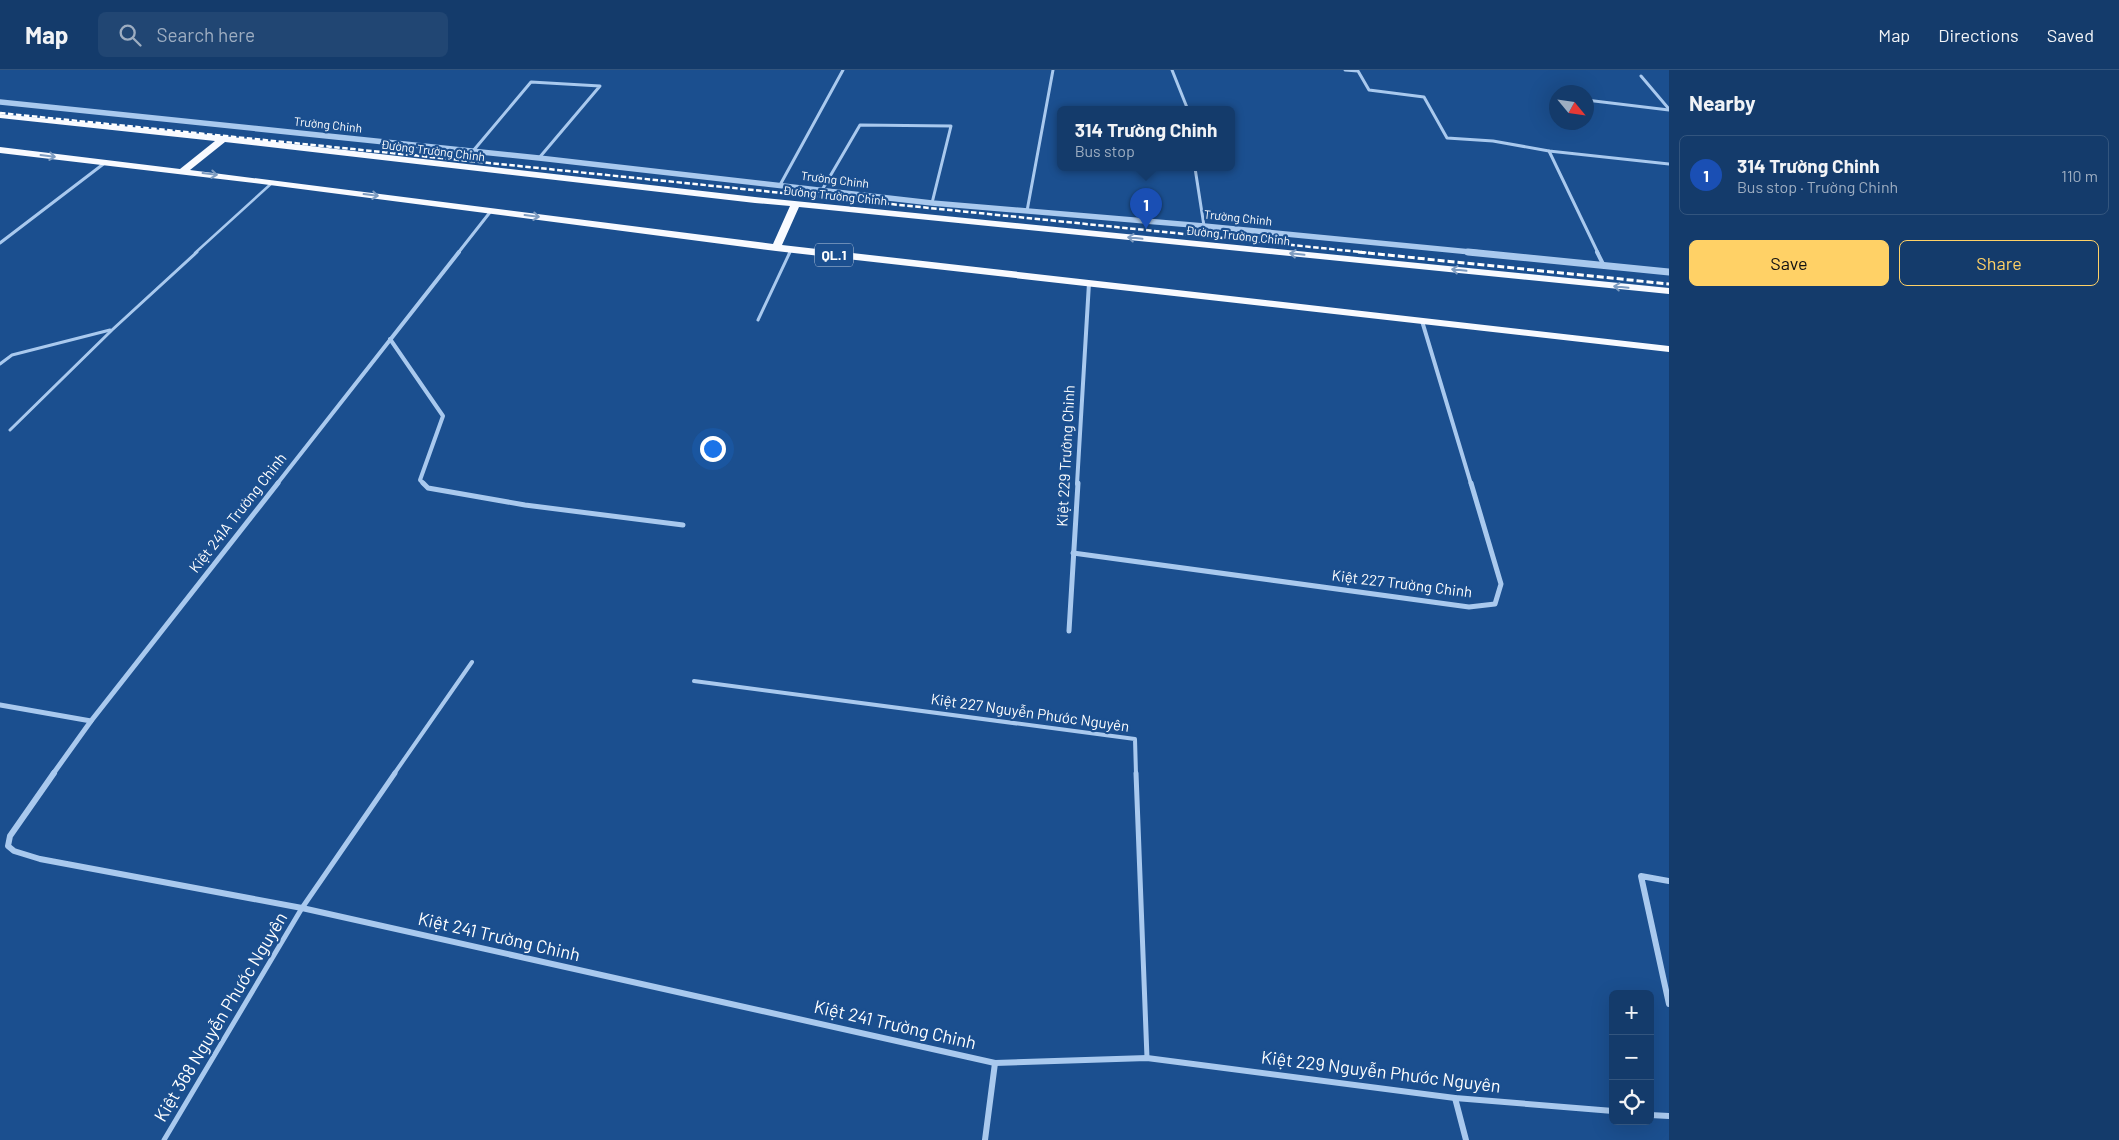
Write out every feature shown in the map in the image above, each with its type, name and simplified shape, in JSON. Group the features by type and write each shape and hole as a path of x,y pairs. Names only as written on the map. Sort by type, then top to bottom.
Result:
{"highway":[{"name":"Đường Trường Chinh","path":"0,116 223,139 795,204 1669,292"},
{"path":"183,171 223,139"},
{"name":"QL.1","path":"0,150 273,182 791,250 1669,349"},
{"path":"776,248 795,204"}],"street":[{"path":"780,185 843,70"},
{"path":"1027,212 1053,70"},
{"path":"1172,70 1186,106"},
{"path":"1345,70 1358,71 1369,90 1424,97 1447,138 1493,141 1549,151 1669,164"},
{"path":"1641,76 1669,109"},
{"path":"473,151 531,82 600,86 539,158"},
{"path":"1594,101 1669,109"},
{"name":"Trường Chinh","path":"0,102 539,158 1027,212 1204,226 1669,272"},
{"name":"Đường Trường Chinh","path":"822,190 860,125 951,126 932,202"},
{"path":"1549,151 1604,266"},
{"path":"0,243 106,162"},
{"path":"1195,171 1204,226"},
{"name":"Kiệt 241A Trường Chinh","path":"10,836 91,721 491,211"},
{"name":"Kiệt 229 Trường Chinh","path":"1069,631 1089,283"},
{"name":"Kiệt 227 Trường Chinh","path":"1073,552 1469,607 1496,604 1501,584 1422,321"},
{"path":"390,339 442,416 420,480 428,488 525,505 683,525"},
{"path":"0,705 91,721"},
{"name":"Kiệt 241 Trường Chinh","path":"10,836 8,846 40,859 302,908 995,1063 1147,1058"},
{"path":"1669,881 1641,876 1669,1004"},
{"name":"Kiệt 229 Nguyễn Phước Nguyên","path":"1147,1058 1455,1098 1609,1111"},
{"path":"986,1140 995,1063"},
{"path":"1455,1098 1466,1140"},
{"path":"1654,1114 1669,1116"}],"lane":[{"path":"10,430 112,330 273,182"},
{"path":"758,320 791,250"},
{"path":"0,364 12,355 112,330"},
{"name":"Kiệt 368 Nguyễn Phước Nguyên","path":"164,1140 302,908 472,662"},
{"name":"Kiệt 227 Nguyễn Phước Nguyên","path":"694,681 1135,739 1147,1058"}],"railway":[{"path":"0,113 1370,253"},
{"path":"1358,252 1669,284"}],"place":[{"name":"314 Trường Chinh","path":"1146,229"}]}
